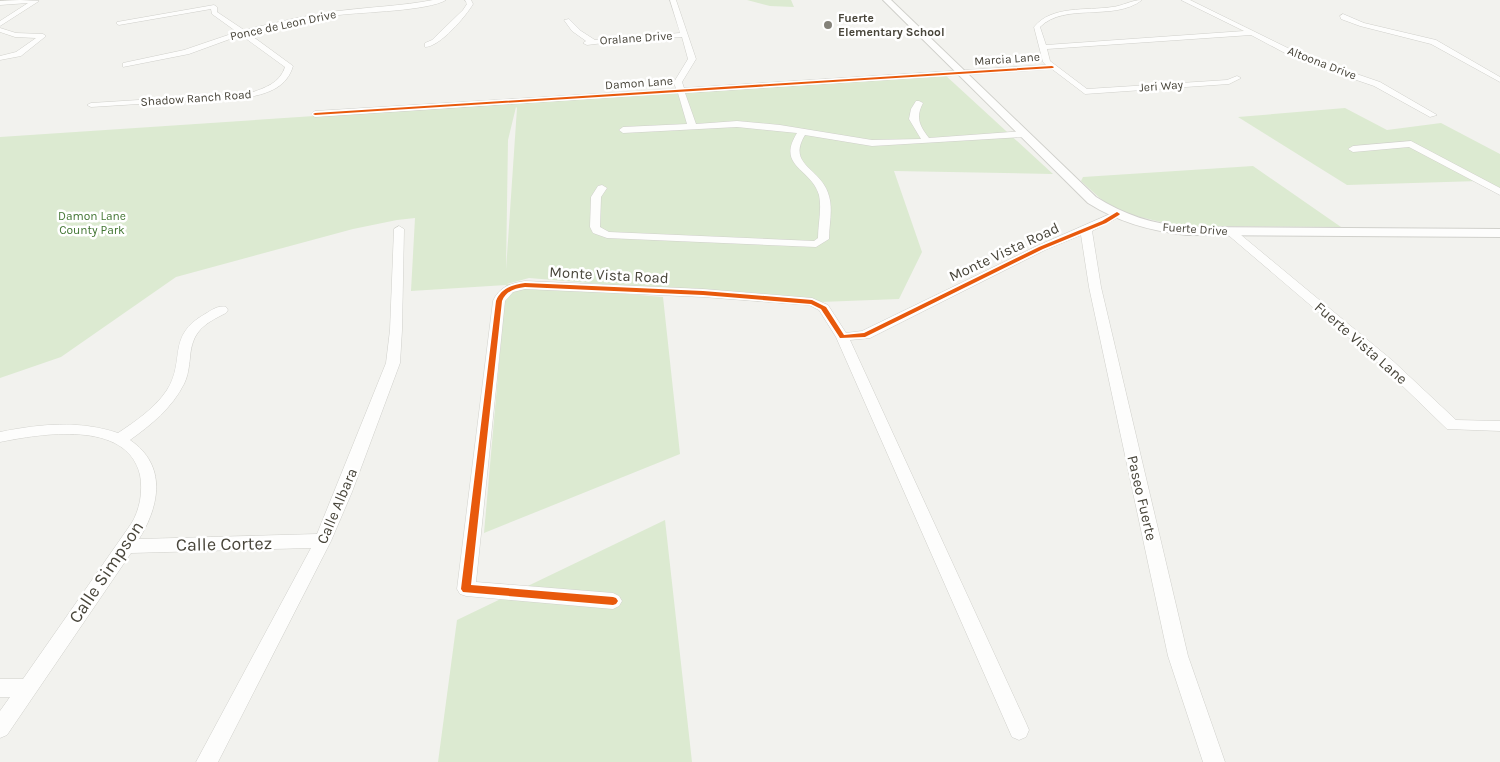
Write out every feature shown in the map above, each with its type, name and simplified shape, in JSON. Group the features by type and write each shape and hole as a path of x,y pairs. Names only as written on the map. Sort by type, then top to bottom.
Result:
{"street":[{"name":"Ponce de Leon Drive","path":"126,65 186,52 211,41 241,33 337,13 412,6 443,0"},
{"path":"428,45 435,42 466,11 470,4 468,0"},
{"path":"673,0 692,61 679,79 681,92 692,126"},
{"name":"Fuerte Drive","path":"887,0 1092,200 1117,214 1150,225 1174,230 1500,233"},
{"path":"1052,67 1046,62 1037,27 1044,19 1070,12 1123,8 1139,0"},
{"name":"Altoona Drive","path":"1184,0 1198,5 1311,62 1377,84 1432,116"},
{"path":"0,2 36,1 0,24"},
{"path":"119,23 214,7 214,13 241,33"},
{"path":"1343,16 1343,18 1362,25 1433,42 1500,80"},
{"name":"Oralane Drive","path":"567,20 568,26 590,42 685,35"},
{"path":"0,30 15,35 43,36 18,54 0,58"},
{"name":"Shadow Ranch Road","path":"91,105 237,96 273,88 288,70 289,66 241,33"},
{"name":"Marcia Lane","path":"1042,47 1252,33"},
{"name":"Marcia Lane","path":"963,73 1052,67"},
{"name":"Jeri Way","path":"1052,67 1085,92 1228,82 1237,78"},
{"name":"Damon Lane","path":"316,114 963,73"},
{"path":"919,103 914,111 914,122 927,141"},
{"path":"623,130 737,124 872,143 1024,134"},
{"path":"602,188 596,197 595,227 597,231 607,235 816,244 824,239 825,197 822,188 794,157 792,149 802,132"},
{"path":"1353,148 1411,144 1500,192"},
{"name":"Monte Vista Road","path":"842,336 865,335 1041,248 1086,230 1117,214"},
{"name":"Calle Albara","path":"207,762 323,541 344,492 393,363 396,330 399,229"},
{"name":"Paseo Fuerte","path":"1086,230 1095,287 1178,656 1214,762"},
{"name":"Fuerte Vista Lane","path":"1231,232 1388,364 1452,426 1500,426"},
{"name":"Monte Vista Road","path":"613,601 466,589 501,294 513,287 525,285 702,293 812,302 824,308 842,336 1019,730"},
{"path":"118,440 144,422 164,404 180,377 187,337 201,322 222,310"},
{"name":"Calle Simpson","path":"0,437 32,431 65,429 94,431 118,440 137,453 147,472 149,482 149,493 143,519 0,728"},
{"name":"Calle Cortez","path":"126,546 323,541"},
{"path":"0,688 26,688"}],"green space":[{"path":"747,0 791,0 794,7 770,6"},
{"name":"Damon Lane County Park","path":"944,74 1053,174 894,171 922,252 899,299 820,302 529,278 507,284 663,297 680,454 484,533 506,285 411,291 415,218 397,220 353,229 176,277 61,357 0,378 0,137","holes":["517,108 506,270 508,140"]},
{"path":"1345,108 1387,130 1441,123 1500,154 1500,192 1479,181 1347,185 1238,117"},
{"path":"1253,166 1341,227 1177,226 1128,214 1103,201 1081,181 1083,177"},
{"path":"665,520 692,762 438,762 457,620"}],"cycle path":[{"path":"315,114 1052,67"},
{"path":"613,601 466,589 499,301 506,291 525,285 703,293 812,302 824,308 842,337 865,335 1041,248 1104,222 1117,214"}],"place":[{"name":"Fuerte Elementary School","path":"828,25"}]}
